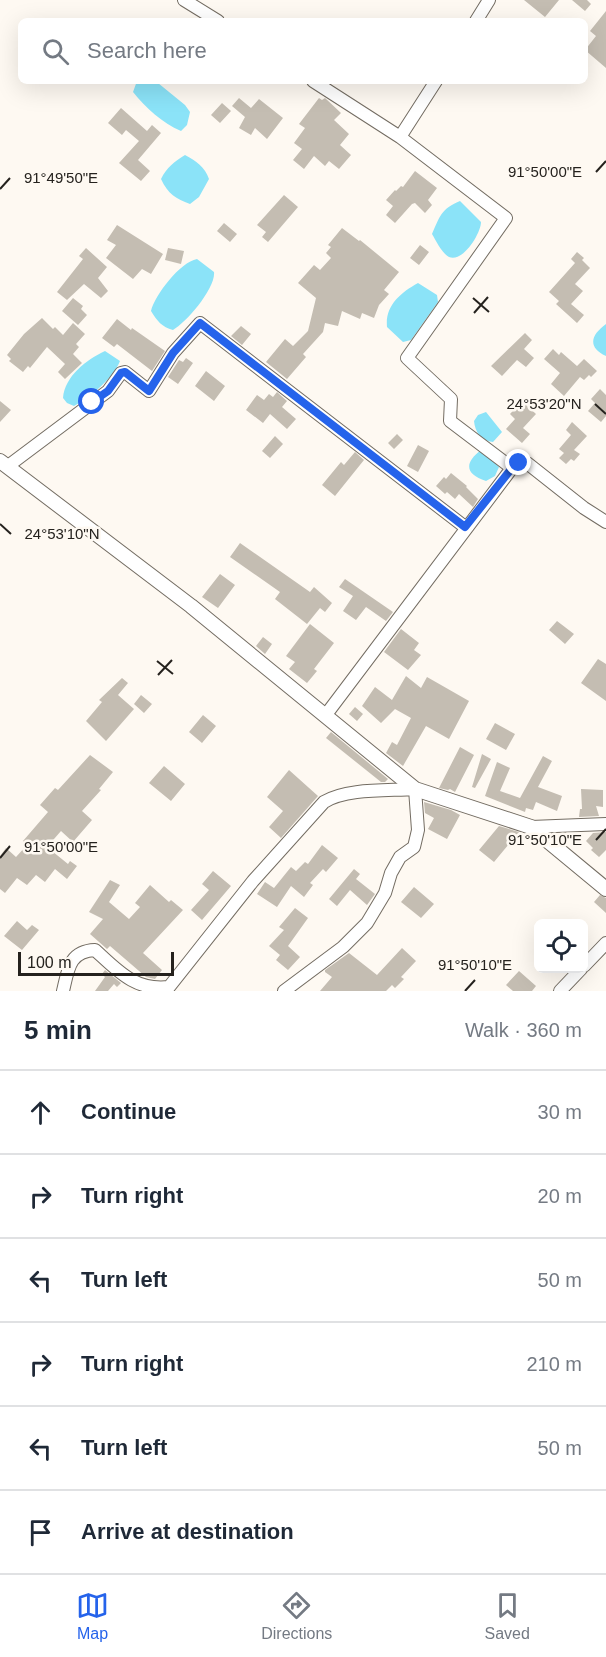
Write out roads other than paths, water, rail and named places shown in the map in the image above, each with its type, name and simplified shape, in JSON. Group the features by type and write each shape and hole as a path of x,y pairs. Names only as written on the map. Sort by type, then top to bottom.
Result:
{"street":[{"path":"184,0 213,18"},
{"path":"478,18 489,0"},
{"path":"318,84 400,137 506,218 407,358 451,399 450,421 512,468"},
{"path":"400,137 434,84"},
{"path":"465,527 200,323 173,353 149,391 125,372 121,373 108,391 4,463 191,606 416,789 531,827 606,824"},
{"path":"325,716 465,527 512,468 519,463 527,463 584,508 606,522"},
{"path":"63,991 68,968 75,957 84,950 95,950 125,977 148,987 169,987 253,881 324,802 350,793 416,789"},
{"path":"284,991 344,946 367,923 400,857 414,847 418,830 416,789"},
{"path":"531,827 606,890"},
{"path":"588,961 606,943"},
{"path":"560,991 576,973"}],"water":[{"path":"136,84 159,84 185,105 190,112 187,125 181,131 174,128 149,109 133,92"},
{"path":"185,155 200,165 209,179 199,197 190,204 173,195 161,179 171,165"},
{"path":"460,201 481,222 470,246 460,256 454,258 446,255 432,234 442,214"},
{"path":"197,259 214,272 210,287 185,320 173,330 169,329 153,315 151,311 153,304 176,273 190,261"},
{"path":"418,283 437,295 438,302 411,340 403,342 387,327 388,313 391,306 405,291"},
{"path":"606,324 606,356 596,349 593,341 597,332"},
{"path":"105,351 120,361 113,374 94,392 74,406 67,403 63,398 72,376 84,364"},
{"path":"486,412 502,432 493,442 482,438 477,432 474,421 478,415"},
{"path":"481,450 499,467 495,476 486,481 474,475 469,468 472,459"}]}
